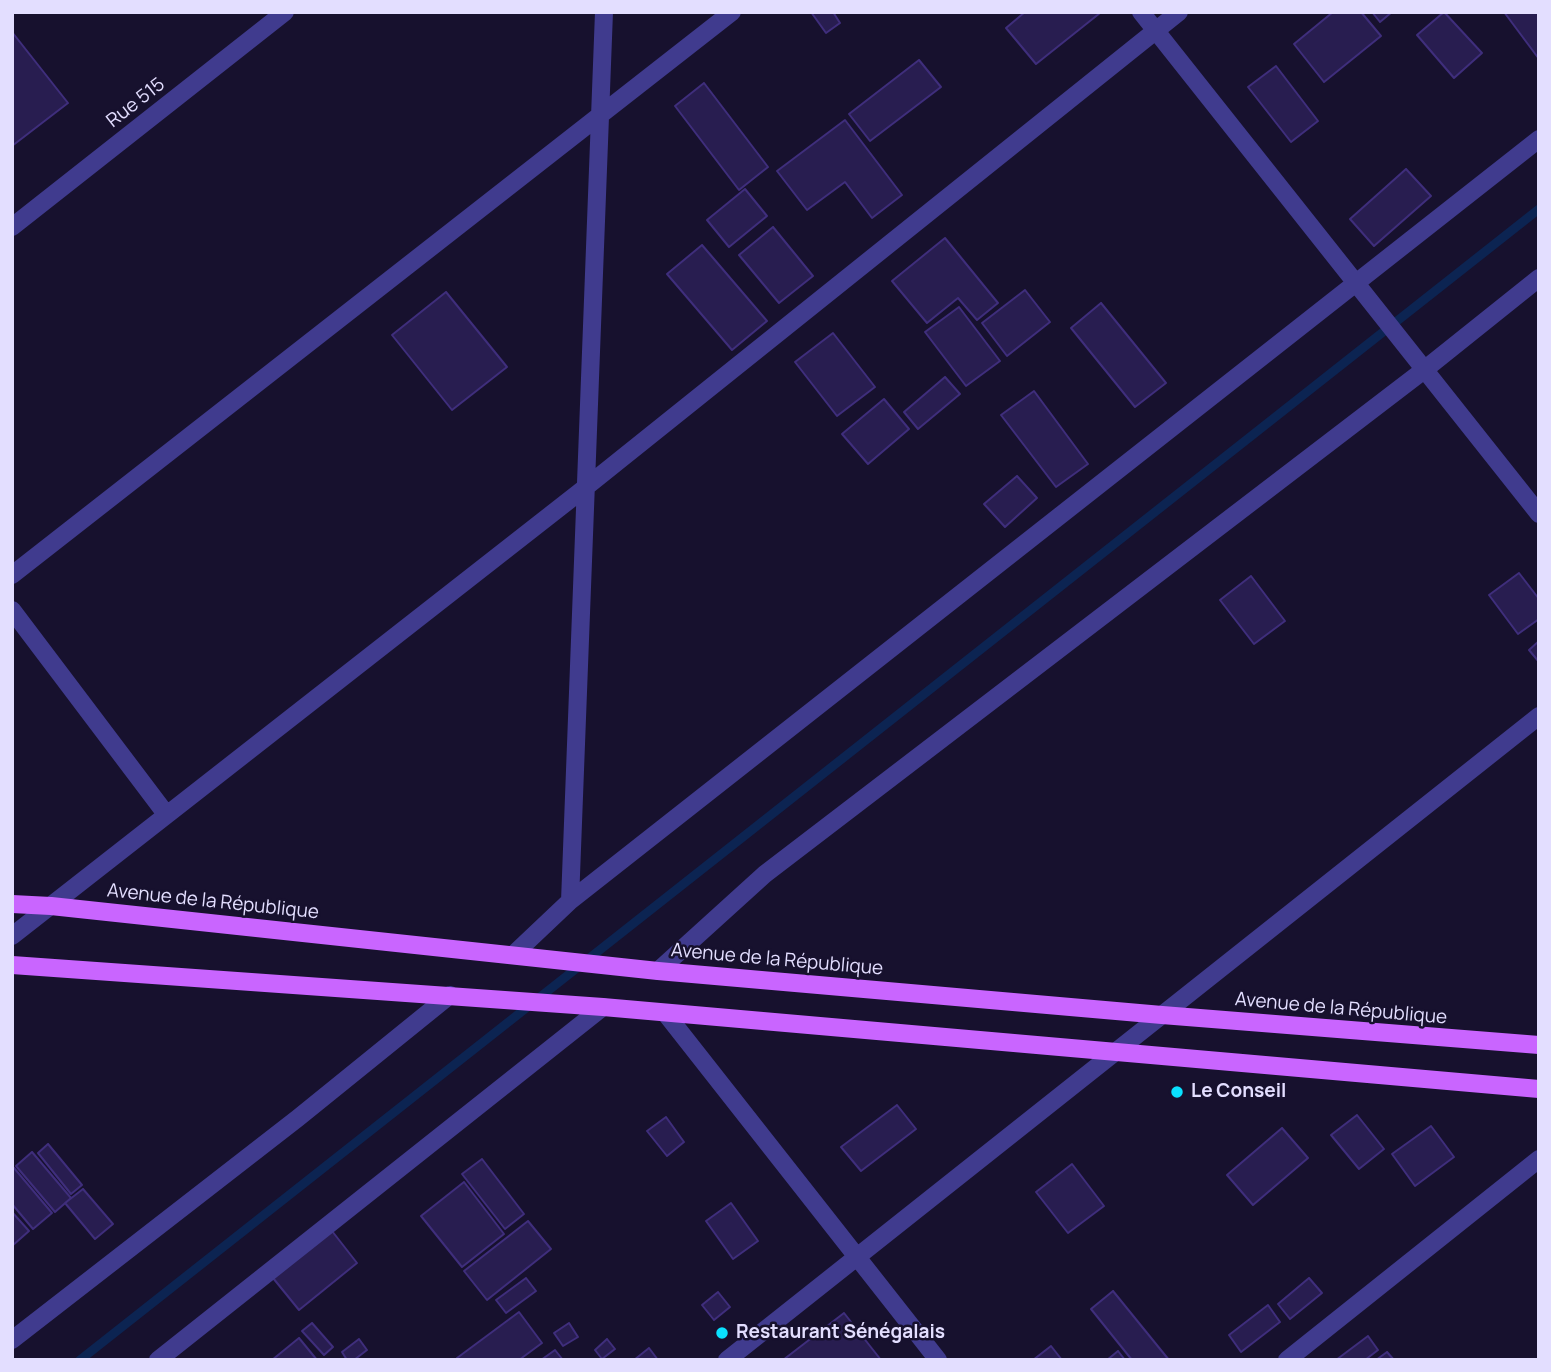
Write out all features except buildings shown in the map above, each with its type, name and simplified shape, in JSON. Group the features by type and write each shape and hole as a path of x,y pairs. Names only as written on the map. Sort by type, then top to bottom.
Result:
{"main road":[{"name":"Avenue de la République","path":"12,904 658,971 1162,1016 1539,1045"},
{"path":"12,965 603,1007 1539,1089"}],"street":[{"name":"Rue 515","path":"12,227 285,12"},
{"path":"570,901 604,12"},
{"path":"12,575 600,118 732,12"},
{"path":"1141,12 1539,514"},
{"path":"12,936 586,487 1179,12"},
{"path":"514,954 570,901 1539,139"},
{"path":"658,971 765,874 1423,370 1539,278"},
{"path":"12,610 166,814"},
{"path":"727,1360 1539,716"},
{"path":"12,1340 298,1118 450,995"},
{"path":"158,1360 603,1007"},
{"path":"666,1014 937,1360"},
{"path":"1287,1360 1539,1159"}],"waterway":[{"path":"80,1360 1539,209"}],"place":[{"name":"Le Conseil","path":"1177,1092"},
{"name":"Restaurant Sénégalais","path":"722,1333"}]}
